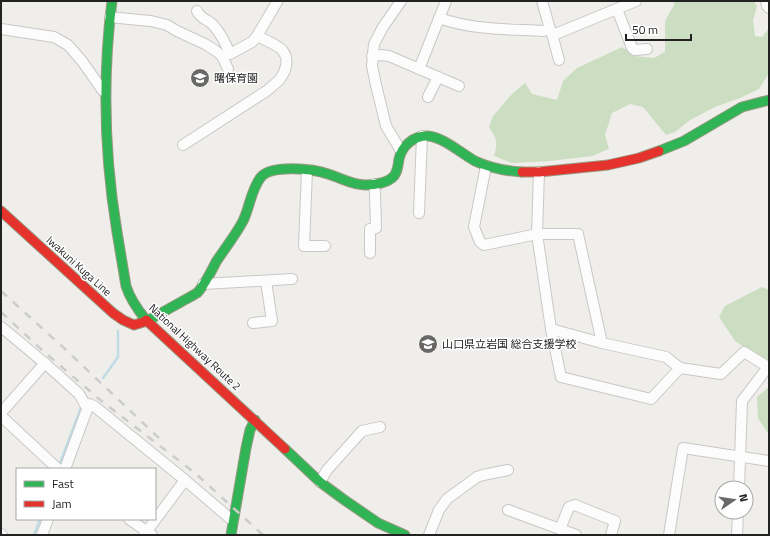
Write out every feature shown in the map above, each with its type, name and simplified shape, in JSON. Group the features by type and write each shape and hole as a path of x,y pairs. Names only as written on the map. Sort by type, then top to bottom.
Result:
{"main road":[{"name":"National Highway Route 2","path":"112,1 107,49 105,94 106,139 109,174 126,285 136,308 147,321 320,482 378,523 405,535"},
{"path":"147,321 198,292 204,284 210,271 236,234 247,211 252,192 258,181 264,173 271,170 286,168 323,172 358,186 388,181 395,176 401,151 405,145 413,139 422,136 430,136 439,139 474,161 497,169 539,172 608,165 639,158 663,150 684,141 742,107 769,100"},
{"name":"Iwakuni Kuga Line","path":"1,211 112,313 134,325 147,321"},
{"path":"231,535 246,448 250,430 255,420"}],"street":[{"path":"110,17 151,21 167,25 226,55 252,42 277,1"},
{"path":"401,1 383,27 374,44 372,56 372,66 386,126 396,145 401,151"},
{"path":"418,69 446,1"},
{"path":"542,1 559,60"},
{"path":"439,18 474,27 558,33 636,1"},
{"path":"766,1 769,8"},
{"path":"617,9 632,48 635,50 647,49"},
{"path":"197,12 204,20 210,21 222,37 228,69"},
{"path":"1,29 54,36 68,45 82,61 105,94"},
{"path":"183,145 268,90 279,80 286,68 286,55 282,49 257,36"},
{"path":"372,56 389,56 459,86"},
{"path":"428,97 438,77"},
{"path":"419,213 422,136"},
{"path":"486,166 474,227 480,242 484,245 537,234 578,234 602,343"},
{"path":"307,170 304,246 325,246"},
{"path":"539,172 537,234 551,329 561,377 651,399 680,368"},
{"path":"370,253 370,229 376,228 374,184"},
{"path":"204,284 292,279"},
{"path":"253,323 272,321 266,281"},
{"path":"1,326 45,363 85,404 94,406 233,521"},
{"path":"551,329 602,343 666,357 680,368 721,374 744,352 768,367 742,401 740,480"},
{"path":"1,413 45,363"},
{"path":"65,468 85,404"},
{"path":"1,416 56,467"},
{"path":"320,482 328,470 362,431 380,427"},
{"path":"669,535 683,448 769,461"},
{"path":"429,535 439,510 447,499 477,477 508,470"},
{"path":"130,520 148,534 185,480"},
{"path":"560,529 569,506 575,505 615,521 611,535"},
{"path":"508,510 576,535"},
{"path":"42,535 48,520"},
{"path":"737,535 738,520"}],"green space":[{"path":"674,1 754,1 757,6 753,21 755,36 762,37 769,28 769,73 759,89 715,107 690,120 675,132 666,135 643,107 630,104 612,113 605,135 609,149 592,156 550,161 512,163 494,156 496,141 489,127 493,116 512,94 525,83 532,94 557,100 563,81 577,68 622,47 635,56 654,58 665,52 665,21 674,5"},
{"path":"762,287 769,290 769,364 735,341 719,317 725,306"},
{"path":"769,387 769,435 758,418 757,397"}],"waterway":[{"path":"103,378 118,357 118,331"},
{"path":"59,466 82,405"},
{"path":"34,535 40,520"}],"railway":[{"path":"1,291 64,348 162,441"},
{"path":"1,312 99,399 195,473 263,535"}],"traffic: fast":[{"path":"112,1 106,88 109,174 126,286 134,304 146,320"},
{"path":"659,151 684,141 742,107 769,100"},
{"path":"147,321 197,293 243,221 255,187 261,177 266,173 283,169 304,169 322,172 356,184 373,185 381,183 394,176 397,170 400,154 405,146 422,136 439,139 486,166 522,172"},
{"path":"231,535 246,448 250,430 255,420"},
{"path":"285,449 320,482 343,499 378,523 405,535"}],"traffic: jam":[{"path":"522,172 539,172 608,165 639,158 659,151"},
{"path":"1,211 113,313 134,325 147,321"},
{"path":"146,320 285,449"}],"place":[{"name":"曙保育園","path":"200,78"},
{"name":"山口県立岩国 総合支援学校","path":"428,344"}]}
